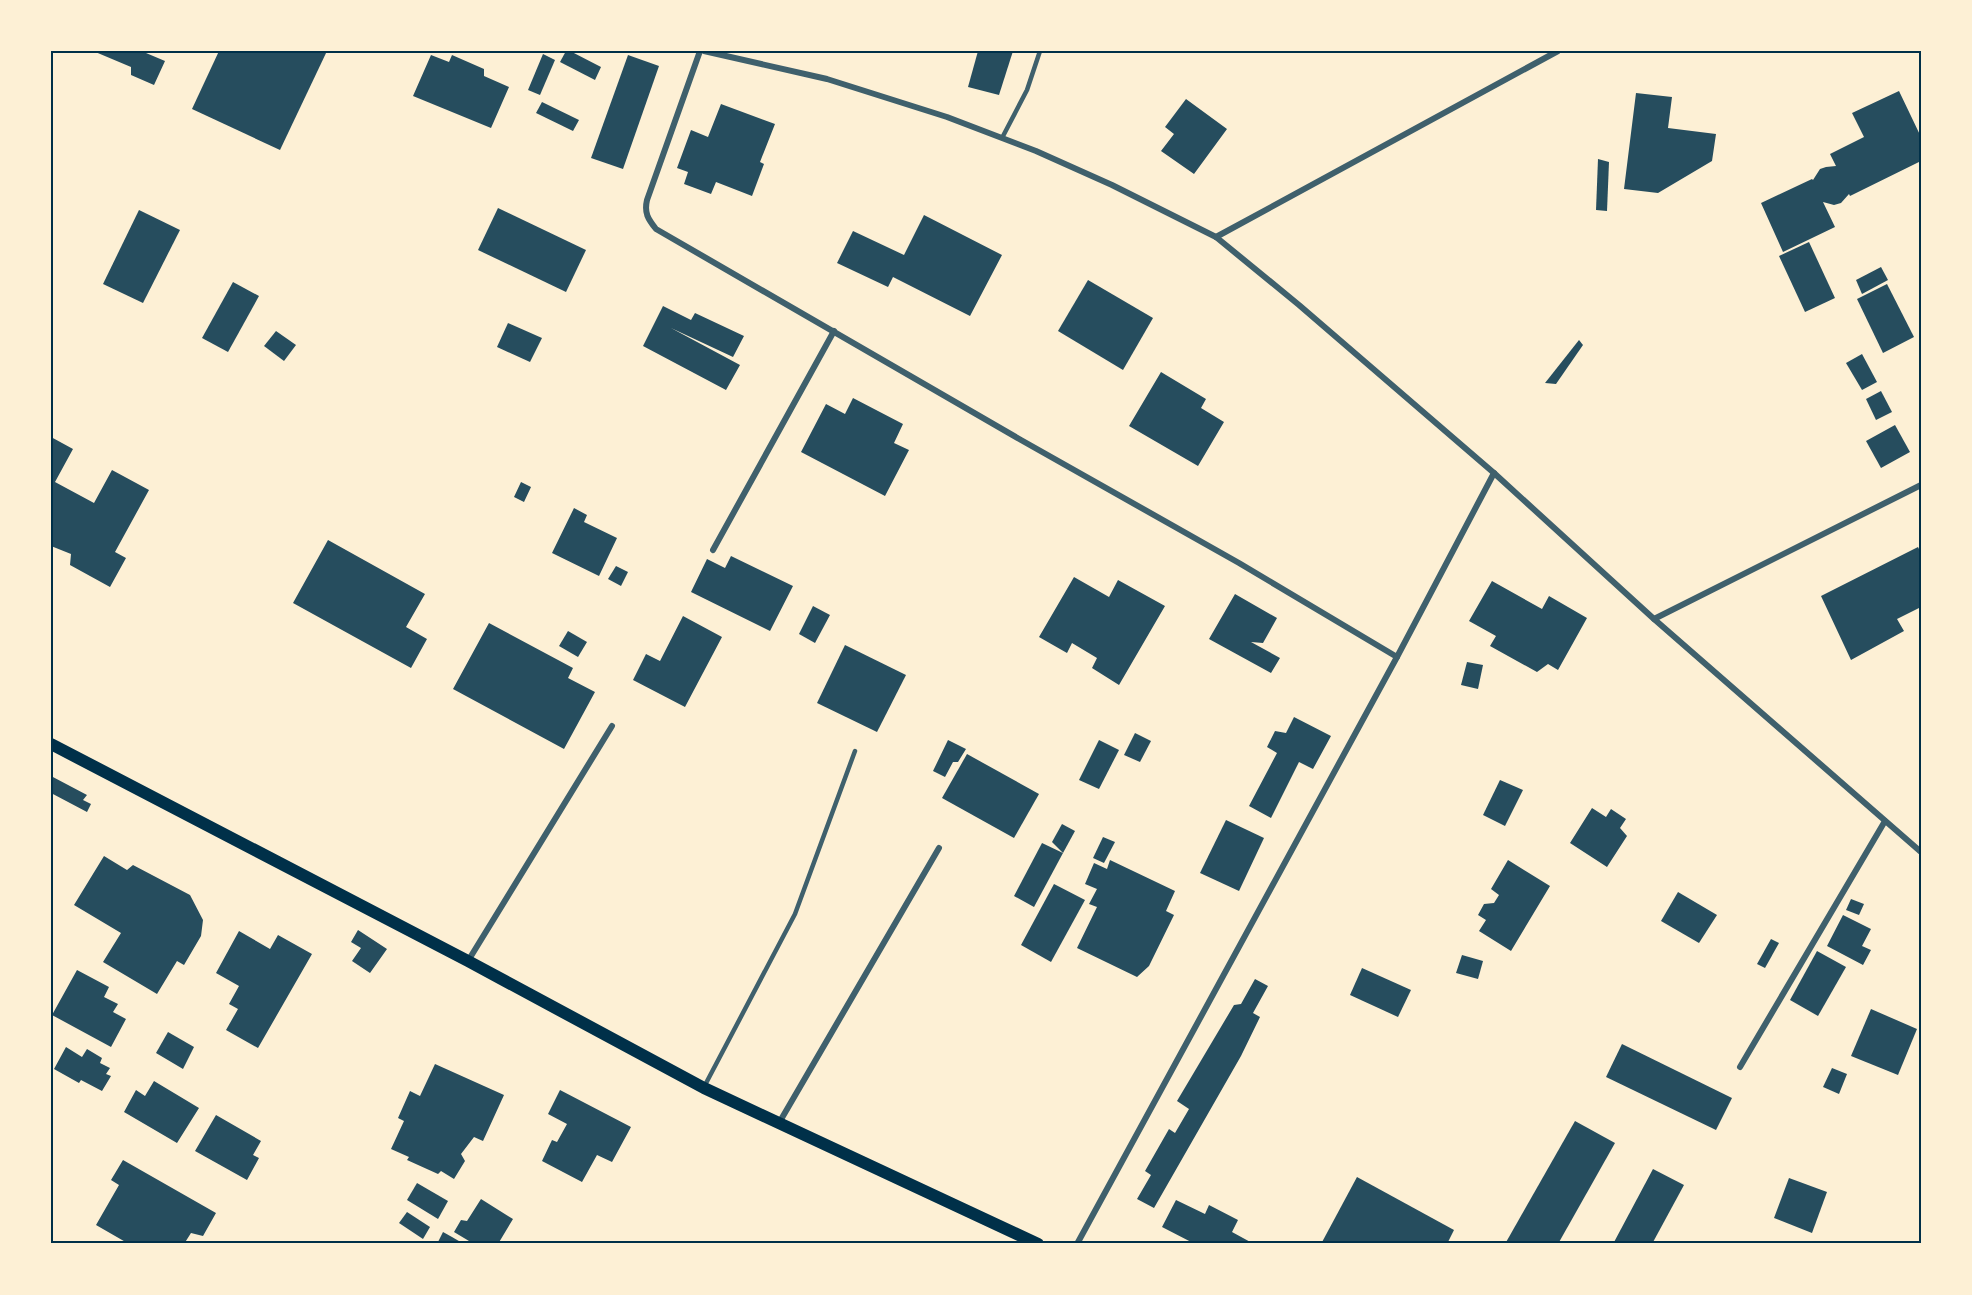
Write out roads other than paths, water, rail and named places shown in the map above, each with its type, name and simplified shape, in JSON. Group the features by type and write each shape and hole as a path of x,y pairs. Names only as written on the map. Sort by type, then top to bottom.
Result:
{"main road":[{"path":"51,744 468,961 704,1088 1038,1244"}],"street":[{"path":"1397,657 834,331 663,235 644,210 702,51 827,79 947,117 1112,184 1216,237 1272,281 1494,473 1654,619 1921,852"},
{"path":"1216,237 1558,51"},
{"path":"713,550 834,331"},
{"path":"1077,1244 1397,657 1494,473"},
{"path":"1654,619 1921,485"},
{"path":"468,961 612,726"},
{"path":"1740,1067 1886,821"},
{"path":"779,1123 939,848"}],"lane":[{"path":"1002,138 1027,90 1040,51"},
{"path":"704,1088 795,914 855,751"}]}
